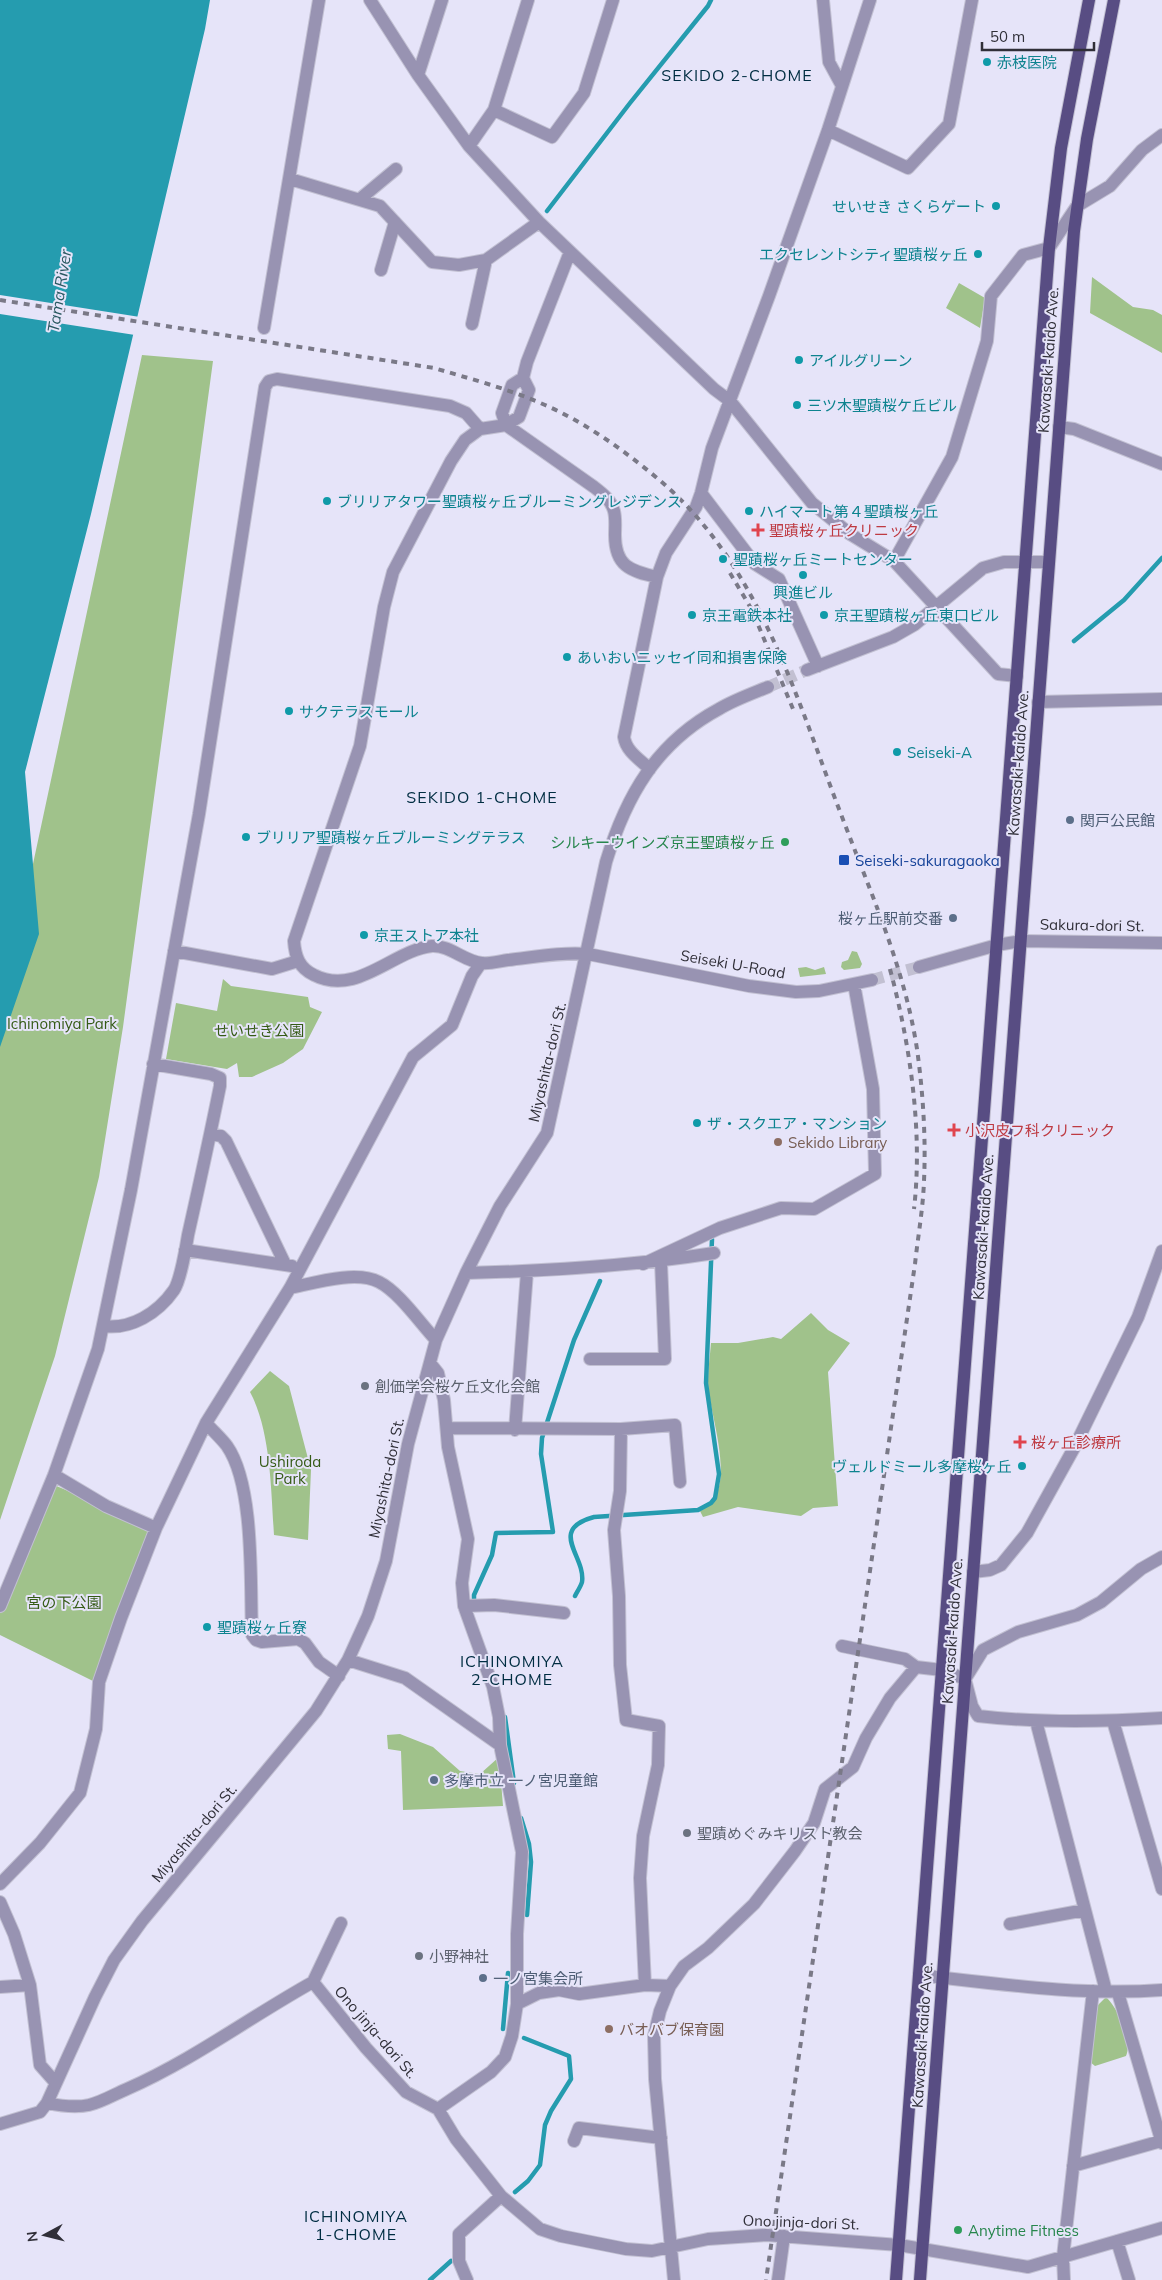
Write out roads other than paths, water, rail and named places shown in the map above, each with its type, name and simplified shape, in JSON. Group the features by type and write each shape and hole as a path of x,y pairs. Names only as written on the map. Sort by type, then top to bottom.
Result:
{"main road":[{"name":"Kawasaki-kaido Ave.","path":"896,2280 1049,248 1061,148 1089,0"},
{"name":"Kawasaki-kaido Ave.","path":"920,2280 1048,562 1077,206 1086,139 1114,0"}],"street":[{"path":"264,328 320,0"},
{"path":"370,0 418,75 469,146 539,222 714,389 730,401 812,503 850,534 894,561 998,674 1017,676"},
{"path":"418,75 442,0"},
{"path":"469,146 494,110 528,0"},
{"path":"494,110 552,137 584,93 613,0"},
{"path":"823,0 829,62 842,86"},
{"path":"650,769 631,752 625,744 624,736 657,577 666,553 696,507 712,448 828,130 870,0"},
{"path":"828,130 908,168 949,124 972,0"},
{"path":"894,561 952,457 987,341 992,296 1023,255 1049,248 1077,206 1110,186 1142,150 1162,135"},
{"path":"360,199 396,170"},
{"path":"290,179 380,206 432,262 459,265 486,260 539,222"},
{"path":"380,270 395,222"},
{"path":"0,1884 46,1836 80,1793 96,1729 99,1682 156,1528 206,1423 290,1288 413,1057 452,1025 472,976 481,963 444,948 433,946 420,949 360,976 343,980 318,977 303,969 298,961 294,941 360,746 384,607 393,572 451,462 465,440 480,428 506,425 519,417 529,390 523,378 527,362 570,252"},
{"path":"472,324 486,260"},
{"path":"523,378 512,385 502,413 506,425 608,498 614,510 616,521 615,543 621,562 633,571 657,577"},
{"path":"0,1606 54,1475 98,1349 103,1326 125,1222 199,814 265,387 268,381 277,379 450,406 466,413 480,428"},
{"path":"1059,427 1074,429 1162,464"},
{"path":"701,493 755,564 779,579 812,668 893,637 914,626 983,568 1004,562 1048,562"},
{"name":"Miyashita-dori St.","path":"47,2104 55,2082 94,1997 114,1960 142,1921 316,1711 348,1660 368,1616 386,1561 408,1444 436,1340 466,1273 500,1206 547,1133 588,954 606,862 617,826 628,801 650,769 679,737 724,706 768,687"},
{"path":"1038,702 1162,699"},
{"name":"Sakura-dori St.","path":"997,944 1021,941 1162,943"},
{"path":"919,967 997,944"},
{"path":"174,951 272,969 298,961"},
{"name":"Seiseki U-Road","path":"481,963 569,952 588,954 766,989 796,992 819,991 872,980"},
{"path":"643,1264 720,1228 781,1208 814,1210 875,1174 873,1089 854,984"},
{"path":"103,1326 115,1328 134,1323 162,1302 175,1289 211,1134 220,1078 210,1074 153,1064"},
{"path":"211,1134 221,1136 226,1141 285,1264"},
{"path":"185,1250 300,1267"},
{"path":"973,1572 990,1570 1002,1565 1026,1532 1074,1448 1138,1317 1162,1251"},
{"path":"466,1273 527,1272 643,1264 714,1253"},
{"path":"590,1359 665,1359 662,1262"},
{"path":"515,1430 527,1272"},
{"path":"290,1288 360,1277 378,1281 391,1290 436,1340"},
{"path":"430,1363 438,1373 448,1447 468,1539 462,1583 471,1606 493,1687 499,1717 500,1745 512,1790 522,1852 517,1934 517,2004 512,2036 505,2057 491,2072 438,2109"},
{"path":"206,1423 227,1446 235,1462 244,1494 252,1635 256,1640 262,1642 298,1639 306,1643 319,1662 339,1676"},
{"path":"446,1428 547,1430 621,1429 675,1425 680,1482"},
{"path":"621,1429 620,1492 614,1530 619,1596 620,1665 626,1720 659,1726 658,1765 643,1836 640,1878 645,1985"},
{"path":"54,1475 106,1506 156,1528"},
{"path":"1162,1557 1141,1569 1101,1602 1077,1614 1018,1632 983,1650 965,1679 972,1706 978,1716 1036,1721 1113,1721 1162,1718"},
{"path":"471,1606 494,1604 564,1613"},
{"path":"842,1646 905,1659 916,1667 942,1670 965,1679"},
{"path":"348,1660 405,1678 500,1745"},
{"path":"674,2280 655,2079 654,2036 660,2011 670,1986 684,1966 708,1948 754,1904 789,1859 814,1823 825,1789 853,1767 866,1738 890,1698 916,1667"},
{"path":"1036,1721 1085,1910 1162,2142 1073,2166"},
{"path":"1113,1721 1162,1889"},
{"path":"0,1902 14,1934 30,1985 40,2064 55,2082"},
{"path":"1010,1924 1085,1910"},
{"path":"313,1982 341,1923"},
{"path":"919,1975 1048,1989 1112,1992 1162,1990"},
{"name":"Ono jinja-dori St.","path":"47,2104 70,2107 90,2105 150,2079 193,2057 271,2006 313,1982 366,2048 406,2092 438,2109 456,2139 501,2196 540,2229 561,2236 626,2249 652,2251 708,2239 746,2234 784,2236 899,2245 1028,2267 1162,2228"},
{"path":"0,1988 30,1985"},
{"path":"517,2004 539,1993 559,1990 579,1994 645,1985 670,1986"},
{"path":"1064,2280 1063,2257 1093,1991"},
{"path":"0,2124 40,2112 47,2104"},
{"path":"574,2141 579,2128 661,2138"},
{"path":"467,2280 459,2261 459,2234 501,2196"},
{"path":"778,2280 784,2236"},
{"path":"1117,2241 1129,2280"}],"water":[{"name":"Tama River","path":"0,0 210,0 205,29 91,514 25,772 39,934 0,1047"}],"waterway":[{"path":"547,211 711,0"},
{"path":"1074,641 1124,600 1162,558"},
{"path":"575,1596 582,1582 582,1572 572,1545 571,1536 573,1529 580,1522 594,1517 698,1510 711,1503 715,1498 719,1474 706,1383 712,1239"},
{"path":"474,1604 474,1595 492,1555 496,1533 553,1532 541,1454 542,1438 574,1340 600,1281"},
{"path":"505,1717 514,1783"},
{"path":"521,1818 529,1844 531,1862 527,1915"},
{"path":"503,2029 508,1973"},
{"path":"515,2192 528,2181 540,2165 545,2125 551,2111 571,2079 569,2056 524,2038"},
{"path":"430,2280 451,2261"}],"tunnel":[{"path":"768,687 807,670"},
{"path":"872,980 919,967"}],"railway":[{"path":"0,300 434,368 518,394 545,405 592,430 636,461 664,484 698,519 727,557 752,598 774,641 793,686 896,962 912,1020 919,1065 925,1165 923,1202 915,1264 766,2280"},
{"path":"730,573 752,610 793,709"},
{"path":"890,969 909,1057 913,1088 917,1149 914,1209"}],"place":[{"name":"赤枝医院","path":"987,62"},
{"name":"せいせき さくらゲート","path":"996,206"},
{"name":"エクセレントシティ聖蹟桜ヶ丘","path":"978,254"},
{"name":"アイルグリーン","path":"799,360"},
{"name":"三ツ木聖蹟桜ケ丘ビル","path":"797,405"},
{"name":"ブリリアタワー聖蹟桜ヶ丘ブルーミングレジデンス","path":"327,501"},
{"name":"ハイマート第４聖蹟桜ヶ丘","path":"749,511"},
{"name":"聖蹟桜ヶ丘クリニック","path":"758,530"},
{"name":"聖蹟桜ヶ丘ミートセンター","path":"723,559"},
{"name":"興進ビル","path":"803,575"},
{"name":"京王電鉄本社","path":"692,615"},
{"name":"京王聖蹟桜ヶ丘東口ビル","path":"824,615"},
{"name":"あいおいニッセイ同和損害保険","path":"567,657"},
{"name":"サクテラスモール","path":"289,711"},
{"name":"Seiseki-A","path":"897,752"},
{"name":"関戸公民館","path":"1070,820"},
{"name":"ブリリア聖蹟桜ヶ丘ブルーミングテラス","path":"246,837"},
{"name":"シルキーウインズ京王聖蹟桜ヶ丘","path":"785,842"},
{"name":"Seiseki-sakuragaoka","path":"844,860"},
{"name":"桜ヶ丘駅前交番","path":"953,918"},
{"name":"京王ストア本社","path":"364,935"},
{"name":"ザ・スクエア・マンション","path":"697,1123"},
{"name":"小沢皮フ科クリニック","path":"954,1130"},
{"name":"Sekido Library","path":"778,1142"},
{"name":"創価学会桜ケ丘文化会館","path":"365,1386"},
{"name":"桜ヶ丘診療所","path":"1020,1442"},
{"name":"ヴェルドミール多摩桜ヶ丘","path":"1022,1466"},
{"name":"聖蹟桜ヶ丘寮","path":"207,1627"},
{"name":"多摩市立 一ノ宮児童館","path":"434,1780"},
{"name":"聖蹟めぐみキリスト教会","path":"687,1833"},
{"name":"小野神社","path":"419,1956"},
{"name":"一ノ宮集会所","path":"483,1978"},
{"name":"バオバブ保育園","path":"609,2029"},
{"name":"Anytime Fitness","path":"958,2230"}],"district":[{"name":"SEKIDO 2-CHOME","path":"737,75"},
{"name":"SEKIDO 1-CHOME","path":"482,797"},
{"name":"ICHINOMIYA 2-CHOME","path":"512,1670"},
{"name":"ICHINOMIYA 1-CHOME","path":"356,2225"}],"park label":[{"name":"Ichinomiya Park","path":"62,1023"},
{"name":"せいせき公園","path":"259,1030"},
{"name":"Ushiroda Park","path":"290,1470"},
{"name":"宮の下公園","path":"64,1602"}]}
